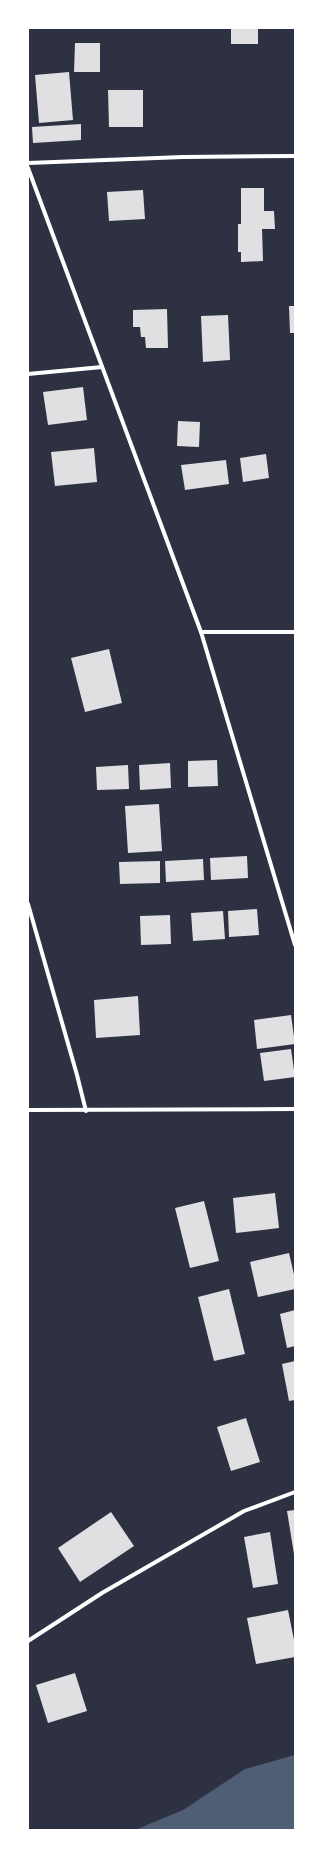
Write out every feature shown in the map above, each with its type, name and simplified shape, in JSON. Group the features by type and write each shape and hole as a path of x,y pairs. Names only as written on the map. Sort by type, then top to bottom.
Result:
{"street":[{"path":"28,163 183,157 295,156"},
{"path":"28,168 201,632 295,945"},
{"path":"28,374 102,367"},
{"path":"201,632 295,632"},
{"path":"28,904 86,1111"},
{"path":"28,1110 86,1111 295,1108"},
{"path":"28,1642 102,1594 244,1511 295,1492"}],"water":[{"path":"295,1755 295,1830 135,1830 183,1810 245,1769"}],"building":[{"path":"231,28 258,28 258,44 231,44"},
{"path":"75,43 100,43 100,72 74,72"},
{"path":"69,72 73,120 39,123 35,75"},
{"path":"108,90 143,90 143,127 109,127"},
{"path":"81,124 81,140 33,143 32,127"},
{"path":"241,188 264,188 264,211 274,211 275,229 262,229 263,261 241,262 241,252 238,252 238,224 241,224"},
{"path":"143,190 145,219 109,221 107,192"},
{"path":"289,306 295,306 295,333 290,333"},
{"path":"167,309 168,348 146,348 145,337 141,337 140,327 133,327 133,310"},
{"path":"228,315 230,360 203,362 201,316"},
{"path":"83,387 87,420 48,425 43,392"},
{"path":"178,421 200,422 199,447 177,446"},
{"path":"94,448 97,482 55,486 51,452"},
{"path":"266,454 269,478 243,482 240,458"},
{"path":"226,460 229,484 185,490 181,465"},
{"path":"109,649 122,703 85,712 71,658"},
{"path":"217,760 218,786 188,787 188,761"},
{"path":"170,763 171,788 140,790 139,765"},
{"path":"128,765 129,789 97,790 96,767"},
{"path":"159,804 162,851 128,853 125,806"},
{"path":"247,856 248,878 211,880 210,858"},
{"path":"203,859 204,880 166,882 165,861"},
{"path":"160,861 160,883 120,884 119,862"},
{"path":"257,909 259,935 229,937 228,911"},
{"path":"223,911 225,939 193,941 191,913"},
{"path":"170,915 171,944 141,945 140,916"},
{"path":"138,996 140,1035 96,1038 94,1000"},
{"path":"291,1015 295,1044 257,1049 254,1020"},
{"path":"291,1049 295,1077 264,1081 260,1053"},
{"path":"275,1193 279,1228 236,1233 233,1198"},
{"path":"204,1201 219,1261 190,1268 175,1208"},
{"path":"289,1253 295,1279 295,1289 258,1297 250,1262"},
{"path":"229,1289 245,1354 214,1361 198,1297"},
{"path":"295,1310 295,1346 287,1348 280,1314"},
{"path":"295,1361 295,1400 289,1401 282,1364"},
{"path":"246,1418 260,1462 231,1471 217,1427"},
{"path":"295,1510 295,1554 294,1554 287,1511"},
{"path":"111,1512 134,1546 80,1582 58,1548"},
{"path":"270,1532 278,1584 253,1588 244,1537"},
{"path":"288,1610 295,1645 295,1657 256,1664 247,1618"},
{"path":"75,1673 87,1711 48,1723 36,1685"}]}
